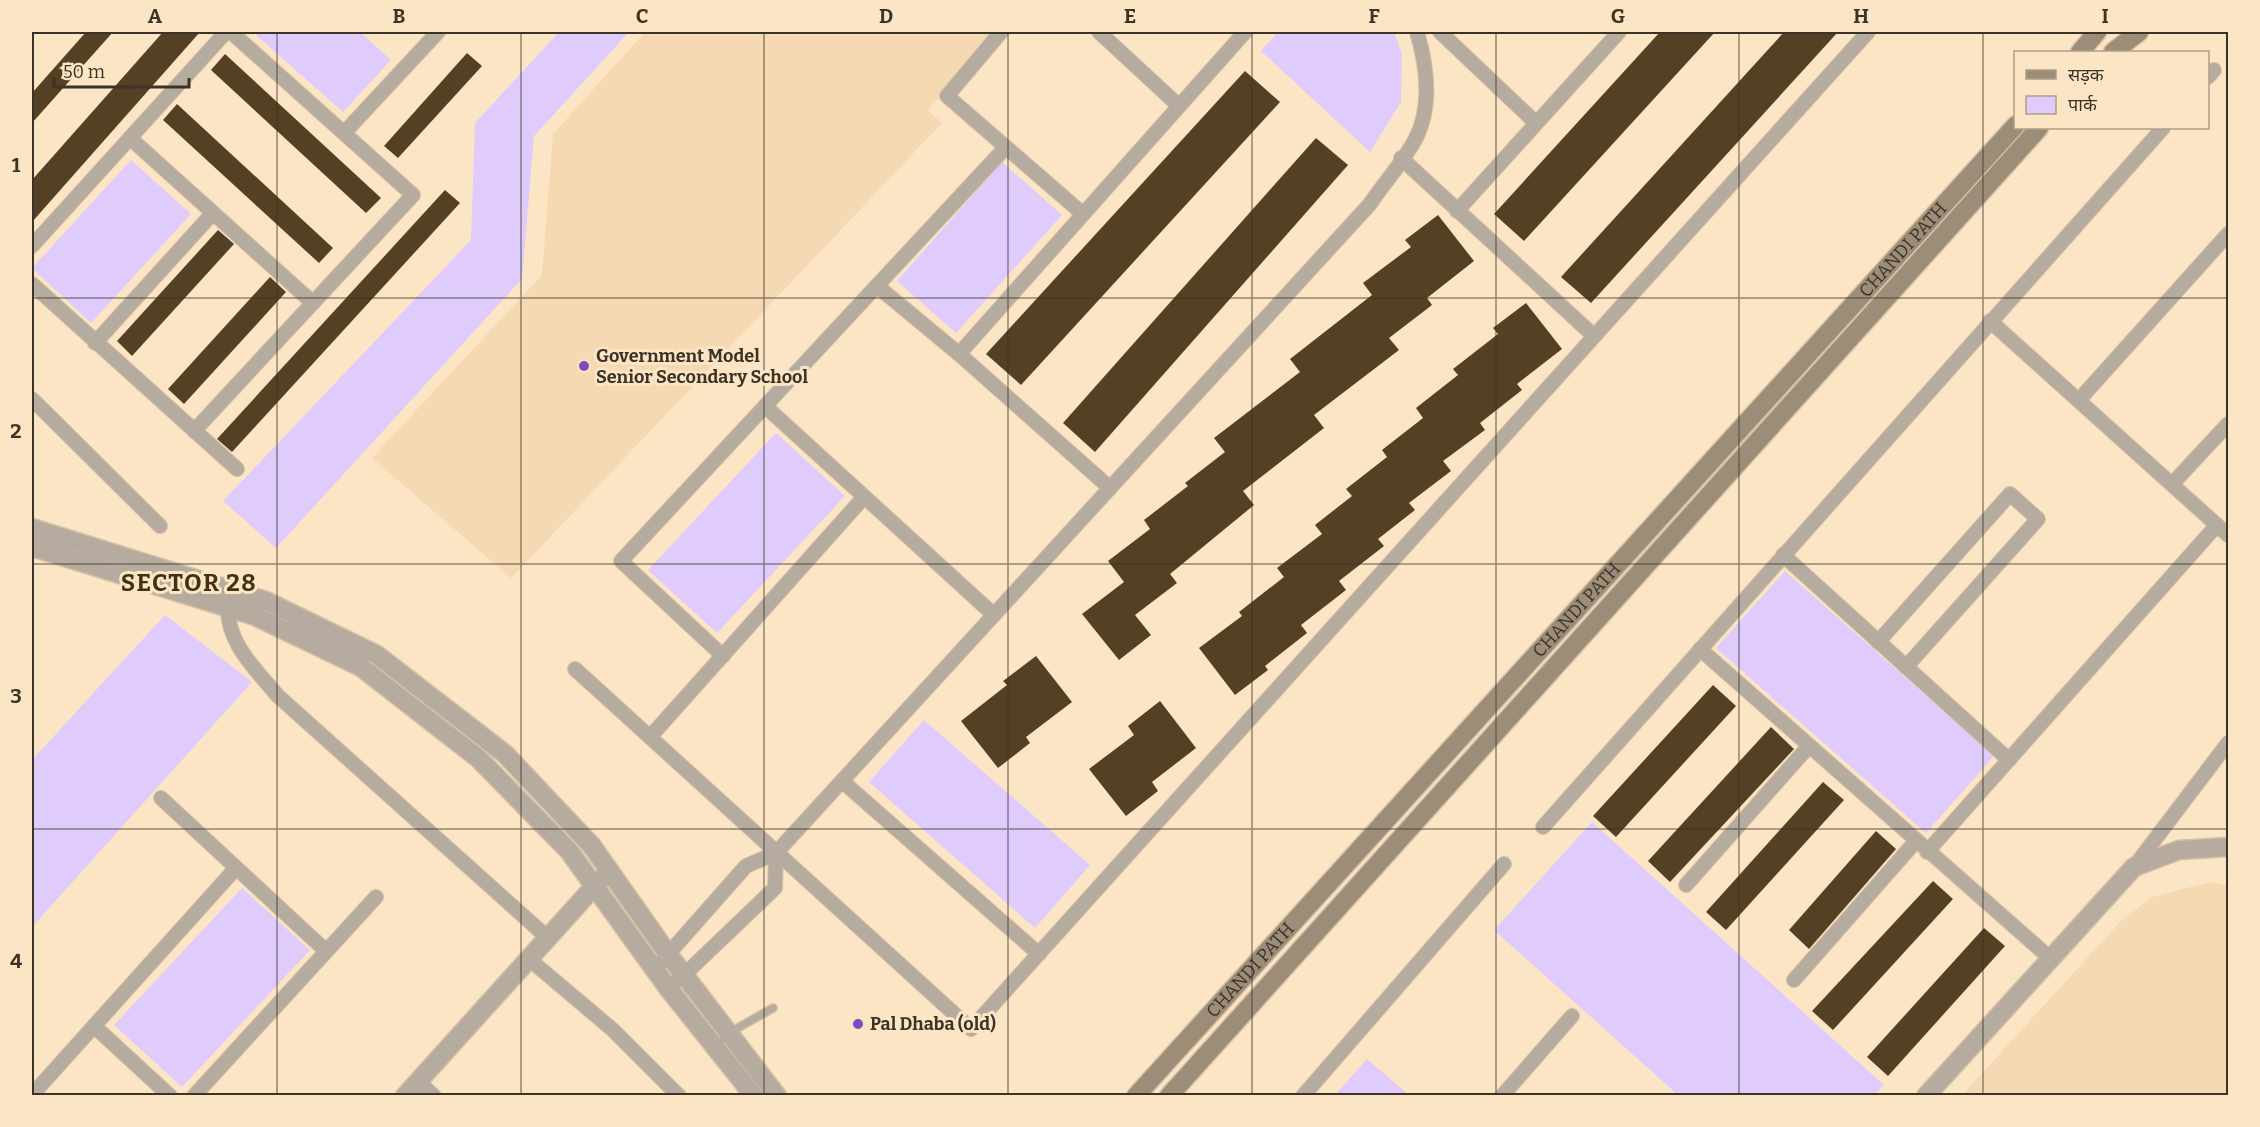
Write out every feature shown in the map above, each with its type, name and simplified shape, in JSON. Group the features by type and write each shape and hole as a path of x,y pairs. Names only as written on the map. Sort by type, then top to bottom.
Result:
{"main road":[{"path":"2081,51 2097,32"},
{"path":"2115,51 2139,32"},
{"name":"CHANDI PATH","path":"1136,1095 2014,127"},
{"name":"CHANDI PATH","path":"1169,1095 2038,129"}],"street":[{"path":"32,246 130,138 232,32 413,195 194,431"},
{"path":"344,133 438,32"},
{"path":"1001,32 947,96 1083,214"},
{"path":"1099,32 1179,106"},
{"path":"959,354 1245,32"},
{"path":"655,969 746,866 776,853 1370,204 1415,139 1425,104 1425,60 1417,32"},
{"path":"1440,32 1536,123"},
{"path":"1457,211 1619,32"},
{"path":"575,669 971,1029 1869,32"},
{"path":"1543,827 2162,129"},
{"path":"130,138 313,303"},
{"path":"723,656 621,561 1005,148"},
{"path":"1401,158 1594,336"},
{"path":"95,343 213,213"},
{"path":"2079,400 2229,234"},
{"path":"32,284 237,469"},
{"path":"877,286 959,354 1110,488"},
{"path":"1990,321 2229,535"},
{"path":"32,399 160,526"},
{"path":"766,407 994,615"},
{"path":"2173,483 2229,424"},
{"path":"1878,642 2010,494 2038,519 1906,667"},
{"path":"650,737 864,497"},
{"path":"1927,852 2217,525"},
{"path":"32,528 230,599 255,616 361,666 478,758 569,851 668,988 754,1095"},
{"path":"32,547 230,599 266,601 377,655 505,754 592,846 668,954 777,1095"},
{"path":"1783,555 2008,760"},
{"path":"230,599 233,634 245,658 278,696 549,938"},
{"path":"1700,649 1927,852 2051,959"},
{"path":"1926,1095 2134,867 2229,743"},
{"path":"1686,885 1809,746"},
{"path":"842,781 1039,954"},
{"path":"161,798 326,951"},
{"path":"1794,980 1916,841"},
{"path":"2134,867 2179,850 2229,847"},
{"path":"668,988 775,888 776,853"},
{"path":"1303,1095 1504,864"},
{"path":"32,1095 236,868"},
{"path":"405,1095 609,871"},
{"path":"194,1095 376,897"},
{"path":"529,958 613,1030 680,1095"},
{"path":"1502,1095 1572,1016"},
{"path":"94,1026 170,1095"},
{"path":"418,1081 434,1095"}],"lane":[{"path":"716,1046 729,1033 773,1008"}],"shaded area":[{"name":"Government Model Senior Secondary School","path":"645,32 998,32 928,110 942,123 511,578 372,458 542,275 553,134"},
{"path":"2210,882 2228,886 2228,1095 1962,1095 2121,921 2152,897"}],"green space":[{"path":"259,32 360,32 391,60 343,112 256,35"},
{"path":"559,32 629,32 534,136 522,279 276,548 223,501 471,240 475,123"},
{"path":"1278,32 1394,32 1402,54 1401,102 1370,152 1261,51"},
{"path":"131,160 191,214 91,323 32,268"},
{"path":"1002,162 1062,215 956,333 897,281"},
{"path":"776,433 845,496 717,633 648,570"},
{"path":"1785,571 1994,756 1926,833 1716,648"},
{"path":"165,615 252,682 32,927 32,760"},
{"path":"924,720 1090,865 1035,928 869,782"},
{"path":"1592,822 1884,1085 1874,1095 1678,1095 1494,930"},
{"path":"242,888 310,950 182,1087 114,1025"},
{"path":"1367,1059 1409,1095 1335,1095"}],"building":[{"path":"86,32 113,32 32,123 32,93"},
{"path":"163,32 200,32 32,222 32,180"},
{"path":"1660,32 1715,32 1524,241 1494,214"},
{"path":"1784,32 1838,32 1591,303 1561,277"},
{"path":"467,53 482,66 398,158 384,146"},
{"path":"225,54 381,198 366,213 211,70"},
{"path":"1245,71 1280,102 1021,385 986,354"},
{"path":"177,104 333,248 319,263 163,120"},
{"path":"1316,138 1348,165 1095,452 1063,423"},
{"path":"445,190 460,203 232,452 217,439"},
{"path":"1438,215 1474,261 1427,298 1432,305 1389,338 1399,350 1314,415 1324,428 1243,491 1254,505 1170,574 1177,583 1135,615 1151,635 1119,660 1082,614 1124,582 1108,561 1150,529 1144,520 1188,486 1185,483 1225,452 1214,438 1300,372 1290,359 1372,295 1363,283 1411,247 1405,240"},
{"path":"218,230 234,244 132,356 117,341"},
{"path":"270,277 286,292 184,404 168,389"},
{"path":"1526,303 1562,349 1517,384 1522,390 1480,423 1485,430 1443,461 1451,471 1409,503 1415,510 1378,539 1384,546 1339,581 1346,590 1301,625 1307,633 1265,666 1268,670 1235,695 1199,648 1242,616 1239,612 1284,577 1277,568 1322,534 1315,525 1352,496 1346,489 1387,457 1382,450 1423,418 1416,408 1458,375 1453,369 1498,334 1493,328"},
{"path":"1036,656 1072,702 1026,737 1030,743 998,768 961,721 1007,685 1003,681"},
{"path":"1713,685 1736,706 1616,837 1593,816"},
{"path":"1160,701 1196,748 1152,782 1158,791 1126,816 1089,769 1134,735 1128,726"},
{"path":"1771,727 1794,749 1670,882 1648,861"},
{"path":"1823,782 1844,800 1726,930 1706,912"},
{"path":"1876,831 1896,849 1809,949 1789,930"},
{"path":"1933,881 1953,899 1833,1030 1812,1011"},
{"path":"1984,928 2005,946 1888,1076 1867,1057"}],"place":[{"name":"Government Model Senior Secondary School","path":"584,366"},
{"name":"Pal Dhaba (old)","path":"858,1024"}],"district":[{"name":"SECTOR 28","path":"189,583"}]}
